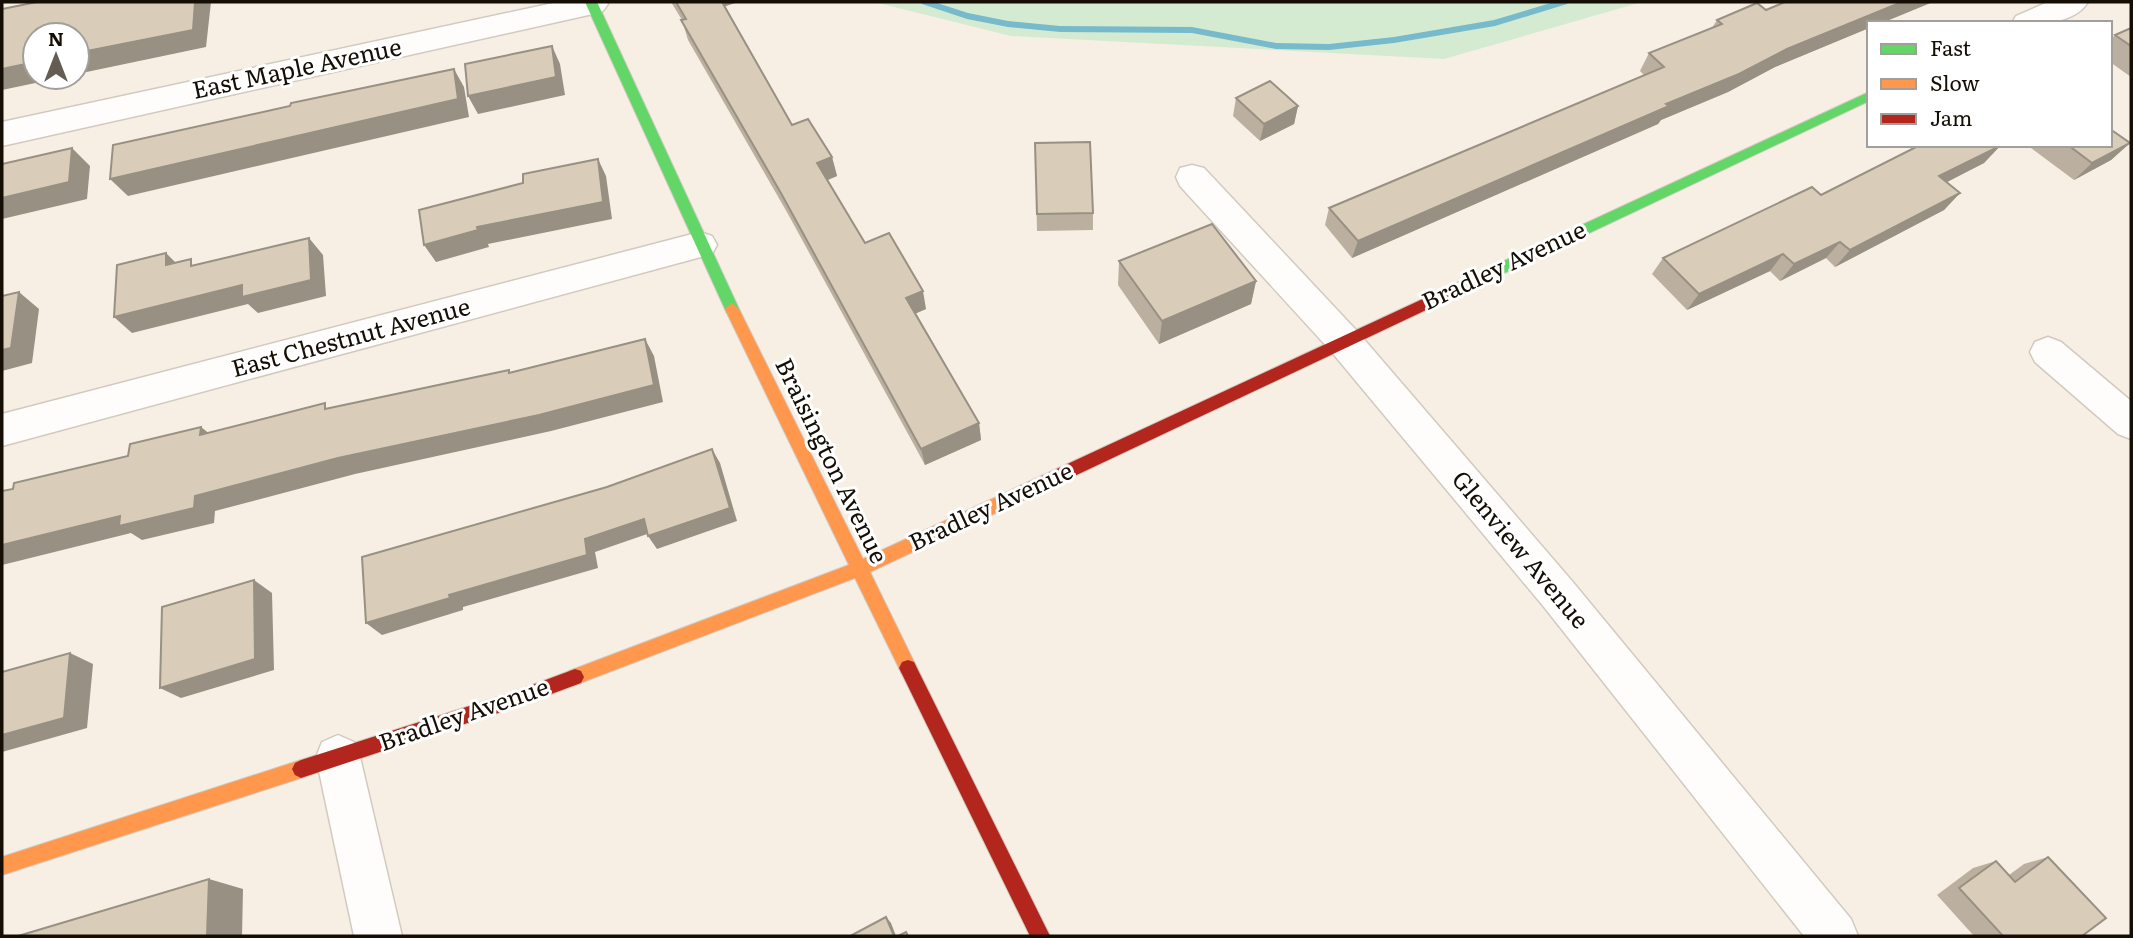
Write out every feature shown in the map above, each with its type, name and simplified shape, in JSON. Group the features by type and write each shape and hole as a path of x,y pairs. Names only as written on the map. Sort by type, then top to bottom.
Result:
{"street":[{"path":"2031,21 2073,2"},
{"name":"East Maple Avenue","path":"2,134 592,3"},
{"name":"Braisington Avenue","path":"592,3 700,246 1040,936"},
{"name":"Bradley Avenue","path":"2,866 516,699 859,569 1343,340 1867,97"},
{"name":"Glenview Avenue","path":"1192,177 1343,340 1558,594 1834,936"},
{"name":"East Chestnut Avenue","path":"2,430 700,246"},
{"path":"2048,352 2131,423"},
{"path":"338,757 378,936"}],"green space":[{"path":"874,2 1642,2 1444,59 1011,36"}],"building":[{"path":"37,2 195,2 193,30 91,50 91,21 21,21 21,65 2,69 2,9"},
{"path":"676,2 722,2 792,125 808,119 832,157 817,163 865,243 889,233 923,291 906,298 979,423 921,449 782,195 681,20 686,19"},
{"path":"1785,2 1902,2 1787,49 1739,74 1666,104 1669,106 1358,241 1329,208 1664,67 1649,53 1722,24 1717,20 1757,3 1766,10"},
{"path":"2131,28 2131,46 2115,35"},
{"path":"552,46 556,77 468,96 465,64"},
{"path":"454,69 458,99 110,179 113,145 290,106 291,103"},
{"path":"1270,81 1298,106 1264,124 1236,98"},
{"path":"2112,130 2130,143 2092,163 2071,147 2112,147"},
{"path":"1090,142 1093,213 1037,214 1035,143"},
{"path":"1916,147 1998,147 1939,176 1960,193 1850,250 1840,242 1794,264 1783,254 1699,294 1663,258 1812,187 1821,195"},
{"path":"72,148 69,182 2,198 2,164"},
{"path":"598,159 603,202 477,227 478,230 424,245 419,210 523,183 523,174"},
{"path":"1212,224 1256,281 1162,321 1119,261"},
{"path":"309,238 311,280 242,297 242,285 114,317 117,265 166,253 166,265 191,259 191,266"},
{"path":"19,292 11,348 2,350 2,296"},
{"path":"645,339 654,385 539,415 338,458 195,496 194,508 119,526 120,516 2,545 2,491 13,489 14,483 128,456 130,444 201,427 200,435 325,403 325,409 509,370 509,373"},
{"path":"712,449 730,508 648,536 644,519 585,539 587,555 449,595 450,598 366,623 362,557 607,487"},
{"path":"254,580 255,659 160,688 162,607"},
{"path":"70,653 64,718 2,735 2,672"},
{"path":"2048,857 2106,918 2082,936 2003,936 1959,888 1996,861 2015,882"},
{"path":"209,879 207,936 18,936"},
{"path":"886,917 894,936 852,935"}],"waterway":[{"path":"925,2 967,16 1008,24 1060,29 1192,30 1276,46 1329,47 1394,40 1495,23 1564,2"}],"traffic: fast":[{"path":"591,2 732,309"},
{"path":"1455,290 1867,97"}],"traffic: slow":[{"path":"732,309 908,668"},
{"path":"575,677 859,569 1026,491"},
{"path":"2,866 301,769"}],"traffic: jam":[{"path":"1026,491 1455,290"},
{"path":"908,668 1040,936"},
{"path":"301,769 575,677"}]}
